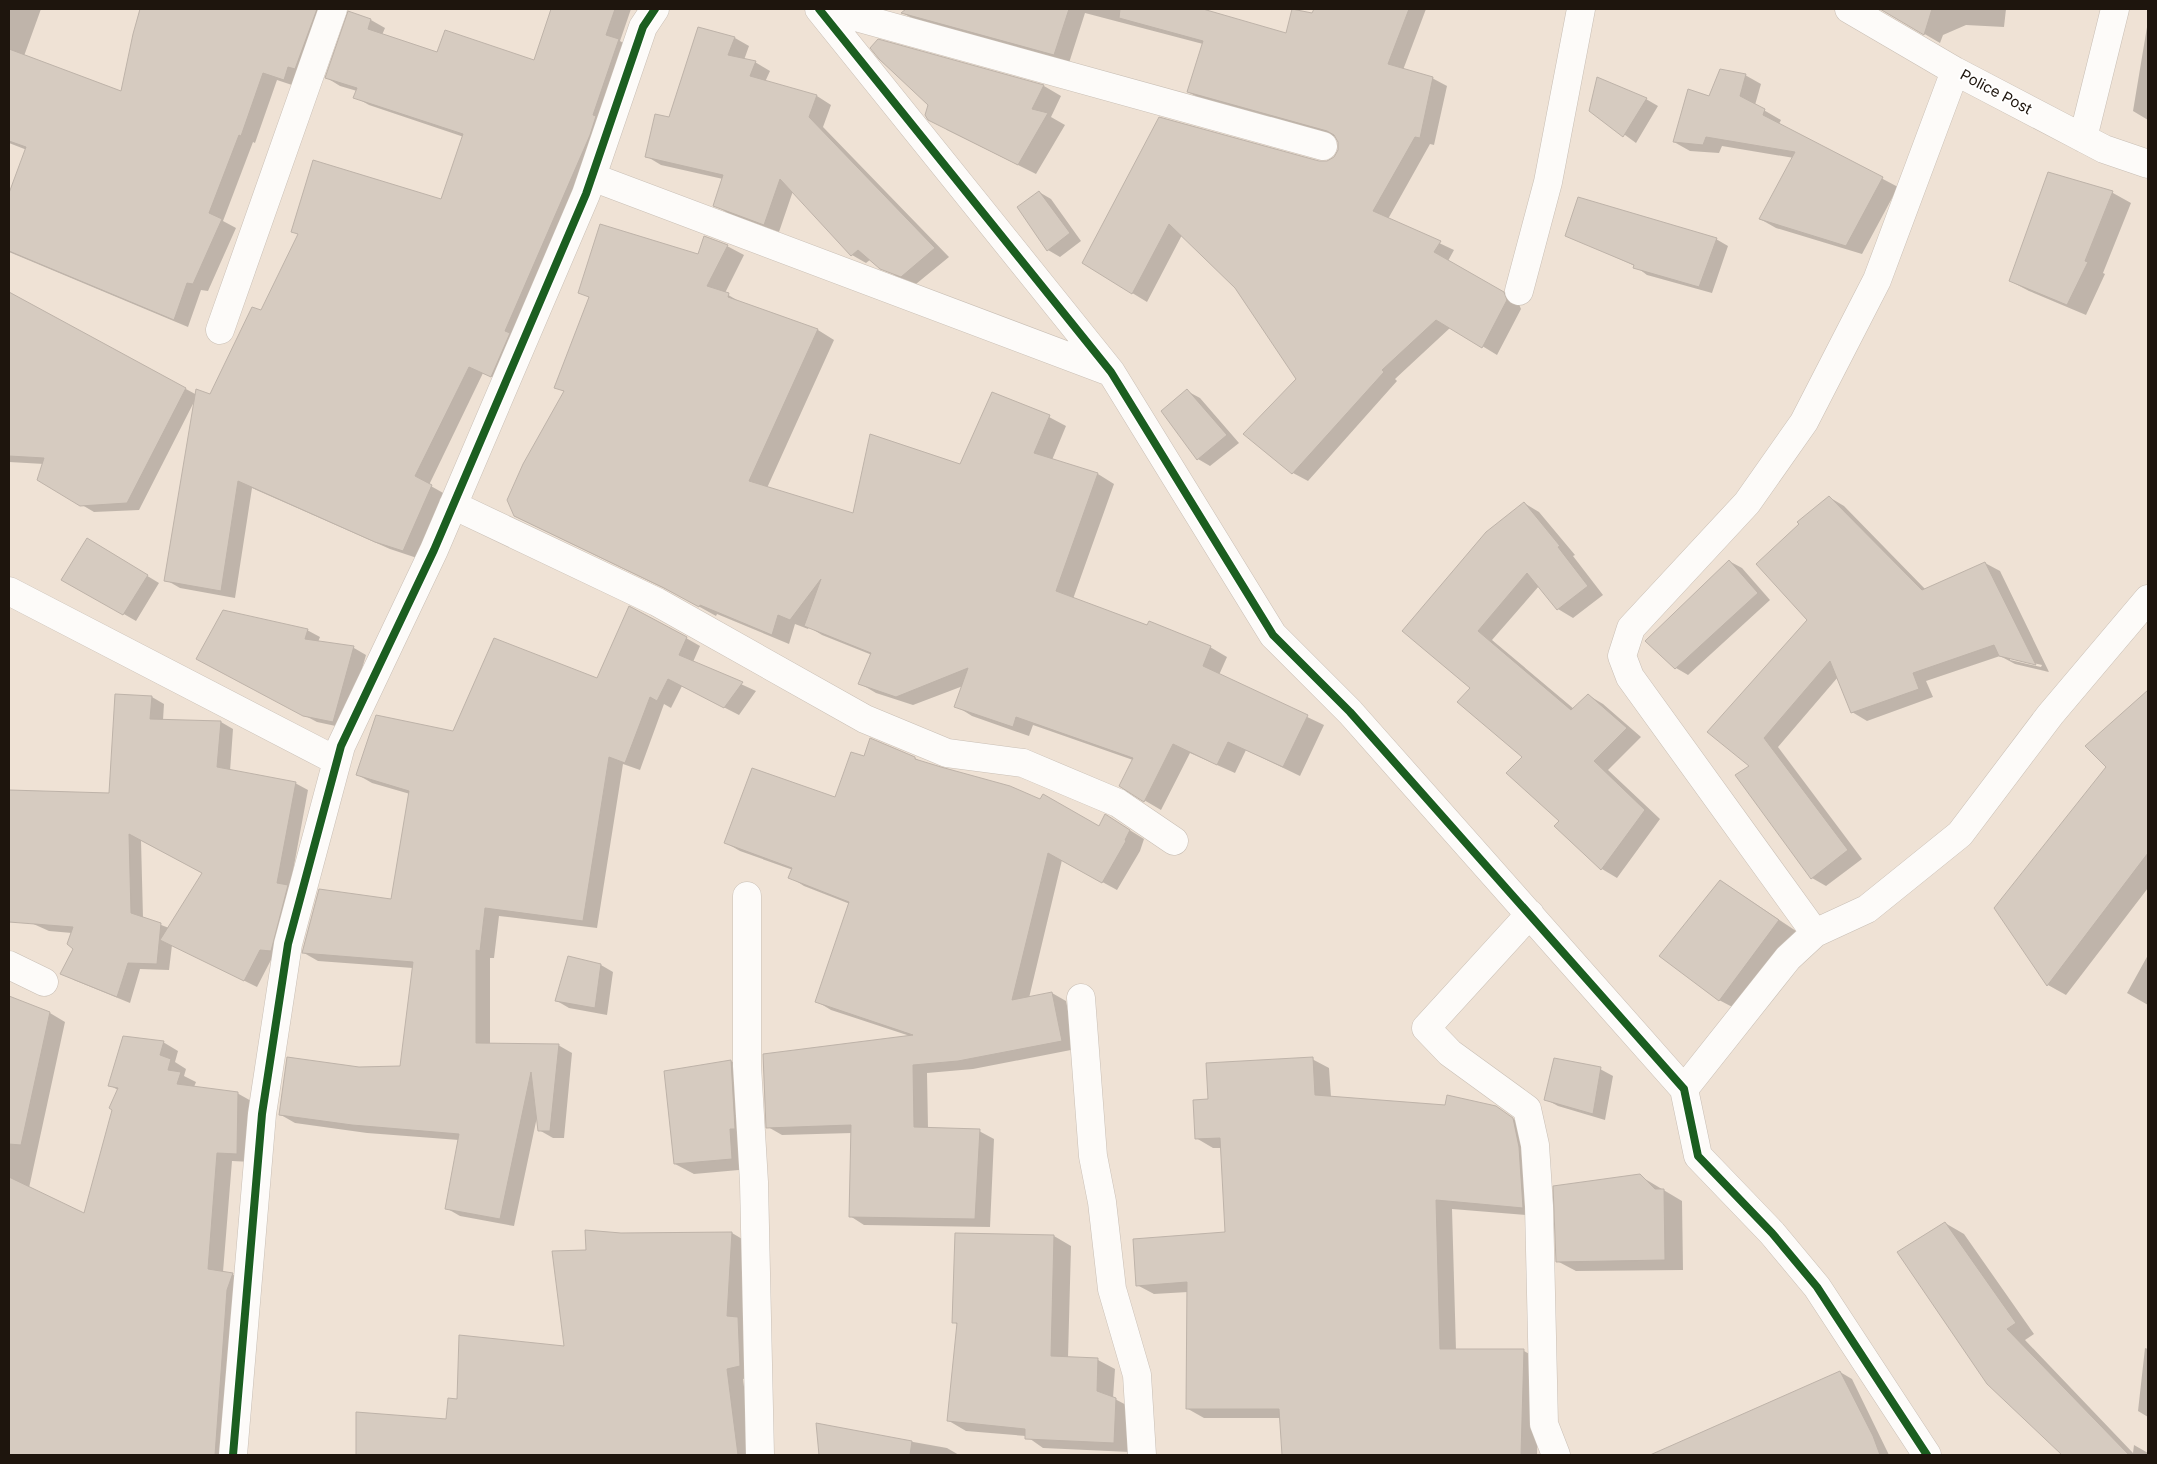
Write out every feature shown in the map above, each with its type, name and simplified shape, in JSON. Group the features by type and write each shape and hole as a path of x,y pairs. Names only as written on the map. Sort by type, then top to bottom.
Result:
{"street":[{"path":"220,330 333,9"},
{"path":"234,1455 264,1105 288,944 337,761 342,746 434,550 592,177 643,27 655,9"},
{"path":"818,9 1111,372 1273,635 1350,712 1684,1089 1698,1156 1772,1233 1817,1287 1926,1455"},
{"path":"826,9 1322,146"},
{"path":"1520,291 1548,182 1581,9"},
{"name":"Police Post","path":"1849,9 1954,70 2104,149 2148,164"},
{"path":"2083,138 2115,9"},
{"path":"1815,933 1630,678 1622,656 1631,628 1747,503 1804,422 1877,280 1954,70"},
{"path":"592,177 1111,372"},
{"path":"453,505 657,602 865,719 947,753 1023,763 1118,803 1174,841"},
{"path":"9,591 337,761"},
{"path":"1684,1089 1788,958 1815,933 1867,909 1960,834 2050,715 2148,599"},
{"path":"746,896 747,1066 754,1182 760,1455"},
{"path":"1530,914 1426,1028 1450,1053 1527,1109 1535,1145 1539,1206 1544,1424 1556,1455"},
{"path":"9,965 44,982"},
{"path":"1081,998 1093,1156 1102,1202 1112,1289 1137,1374 1142,1455"}],"building":[{"path":"140,9 317,9 295,69 288,67 284,80 263,73 241,136 239,135 209,213 222,219 193,284 187,283 174,320 9,251 9,193 26,147 9,141 9,49 121,91"},
{"path":"551,9 615,9 606,35 619,39 593,115 596,116 590,135 505,331 510,333 491,377 469,367 415,476 432,485 403,551 375,542 238,481 221,591 164,581 196,389 210,394 252,307 261,310 298,234 291,232 313,160 441,199 463,134 353,98 357,88 325,78 348,11 371,19 368,29 437,52 445,30 534,60"},
{"path":"906,9 1069,9 1054,55 901,13"},
{"path":"1120,9 1203,9 1286,33 1292,9 1312,13 1314,9 1409,9 1388,64 1433,77 1420,138 1415,137 1373,211 1441,241 1434,252 1504,292 1507,300 1482,348 1436,320 1382,370 1384,372 1292,474 1243,434 1296,379 1235,288 1169,224 1132,294 1082,263 1159,117 1319,161 1327,161 1334,157 1338,150 1338,142 1334,135 1327,131 1187,92 1203,41 1119,18"},
{"path":"1880,9 1932,9 1924,35"},
{"path":"698,27 735,37 728,55 756,61 750,76 817,95 809,117 935,248 901,277 880,269 858,250 851,256 780,179 764,225 713,206 723,175 645,157 655,114 669,117"},
{"path":"878,39 1044,85 1032,109 1048,113 1018,165 928,120 925,115 928,105 879,59 870,48"},
{"path":"1720,69 1746,74 1740,96 1765,109 1763,115 1883,177 1846,246 1759,219 1795,152 1706,137 1703,145 1673,142 1688,89 1709,96"},
{"path":"1597,77 1647,98 1623,137 1589,111"},
{"path":"2048,172 2113,191 2085,261 2088,262 2067,305 2009,281"},
{"path":"1039,191 1070,233 1047,251 1017,207"},
{"path":"1578,197 1717,238 1699,287 1633,268 1634,265 1565,236"},
{"path":"600,224 698,254 704,236 728,245 707,286 729,293 728,297 818,329 749,481 853,513 870,434 960,464 992,392 1050,415 1034,453 1098,473 1056,591 1147,625 1149,621 1211,646 1203,666 1308,715 1283,767 1228,742 1217,765 1173,744 1144,802 1119,786 1133,758 1016,717 1013,727 954,707 968,668 896,697 858,684 871,653 804,626 821,579 790,620 778,615 772,635 700,605 699,607 664,588 514,516 507,500 523,464 564,391 554,388 589,297 578,293"},
{"path":"9,292 186,388 127,503 80,506 37,480 44,458 9,456"},
{"path":"1187,389 1227,435 1197,460 1161,411"},
{"path":"1829,496 1922,590 1985,562 2036,665 1999,656 1994,645 1913,673 1919,689 1851,713 1830,661 1764,738 1848,850 1811,879 1735,775 1749,766 1707,732 1807,620 1756,564 1799,524 1797,522"},
{"path":"1524,502 1560,546 1558,547 1588,586 1557,610 1527,573 1478,631 1571,710 1588,694 1627,728 1594,761 1645,810 1601,870 1554,826 1559,821 1506,773 1522,757 1457,702 1470,688 1402,631 1486,532"},
{"path":"87,538 148,575 123,615 61,580"},
{"path":"1729,560 1758,593 1675,669 1645,641"},
{"path":"629,606 687,637 679,655 743,682 724,708 668,679 657,701 650,697 625,763 609,757 583,921 485,908 480,951 476,950 476,1043 559,1044 550,1131 538,1131 531,1072 500,1219 445,1209 459,1134 352,1125 279,1115 287,1057 359,1067 400,1066 413,962 302,953 319,889 391,899 409,791 356,775 376,715 453,731 494,638 597,678"},
{"path":"223,610 308,629 305,639 354,646 333,722 303,716 196,659"},
{"path":"2148,690 2148,853 2047,986 1994,908 2106,767 2085,746"},
{"path":"115,694 152,696 150,719 221,721 217,767 296,782 277,883 288,885 271,951 260,950 244,981 160,940 202,873 129,834 131,913 161,923 157,964 128,963 117,997 60,974 73,949 67,944 73,927 9,922 9,790 109,793"},
{"path":"870,738 915,757 915,759 1010,786 1040,799 1043,794 1099,826 1105,814 1130,830 1126,841 1102,883 1048,853 1012,1000 1052,992 1062,1041 958,1061 913,1065 914,1127 980,1129 975,1219 849,1217 851,1125 766,1128 763,1054 913,1035 815,1002 849,902 788,878 792,868 724,843 752,768 835,797 851,752 864,756"},
{"path":"1720,880 1779,920 1719,1001 1659,956"},
{"path":"568,956 601,964 595,1008 555,1001"},
{"path":"9,996 50,1012 21,1145 9,1144"},
{"path":"123,1036 164,1041 160,1055 171,1059 168,1070 181,1072 177,1084 238,1092 237,1154 217,1153 208,1269 233,1273 227,1290 215,1455 9,1455 9,1177 84,1213 112,1110 109,1108 118,1088 108,1086"},
{"path":"1313,1057 1315,1095 1445,1105 1447,1095 1496,1106 1513,1118 1519,1147 1523,1208 1436,1200 1440,1349 1524,1349 1521,1455 1282,1455 1279,1409 1186,1409 1187,1282 1136,1286 1133,1239 1225,1232 1220,1138 1195,1139 1193,1100 1208,1099 1206,1063"},
{"path":"1554,1058 1601,1067 1593,1114 1544,1100"},
{"path":"731,1060 735,1129 730,1129 732,1159 674,1164 664,1071"},
{"path":"1640,1174 1655,1189 1664,1189 1665,1260 1556,1262 1553,1186"},
{"path":"1945,1222 2016,1323 2007,1329 2129,1455 2062,1455 1987,1384 1897,1252"},
{"path":"585,1230 621,1233 732,1232 727,1316 738,1317 740,1366 727,1369 738,1455 356,1455 356,1412 446,1419 448,1398 457,1399 459,1335 564,1346 552,1251 586,1250"},
{"path":"955,1233 1054,1235 1051,1356 1098,1358 1097,1391 1116,1398 1114,1443 1025,1439 1025,1429 947,1421 957,1323 952,1323"},
{"path":"1840,1371 1873,1436 1880,1455 1650,1455"},
{"path":"816,1423 912,1441 910,1455 819,1455"}],"cycle path":[{"path":"233,1455 262,1114 288,944 341,746 434,550 586,194 643,27 655,9"},
{"path":"819,9 1111,372 1273,635 1350,712 1684,1089 1698,1156 1772,1233 1817,1287 1927,1455"}]}
